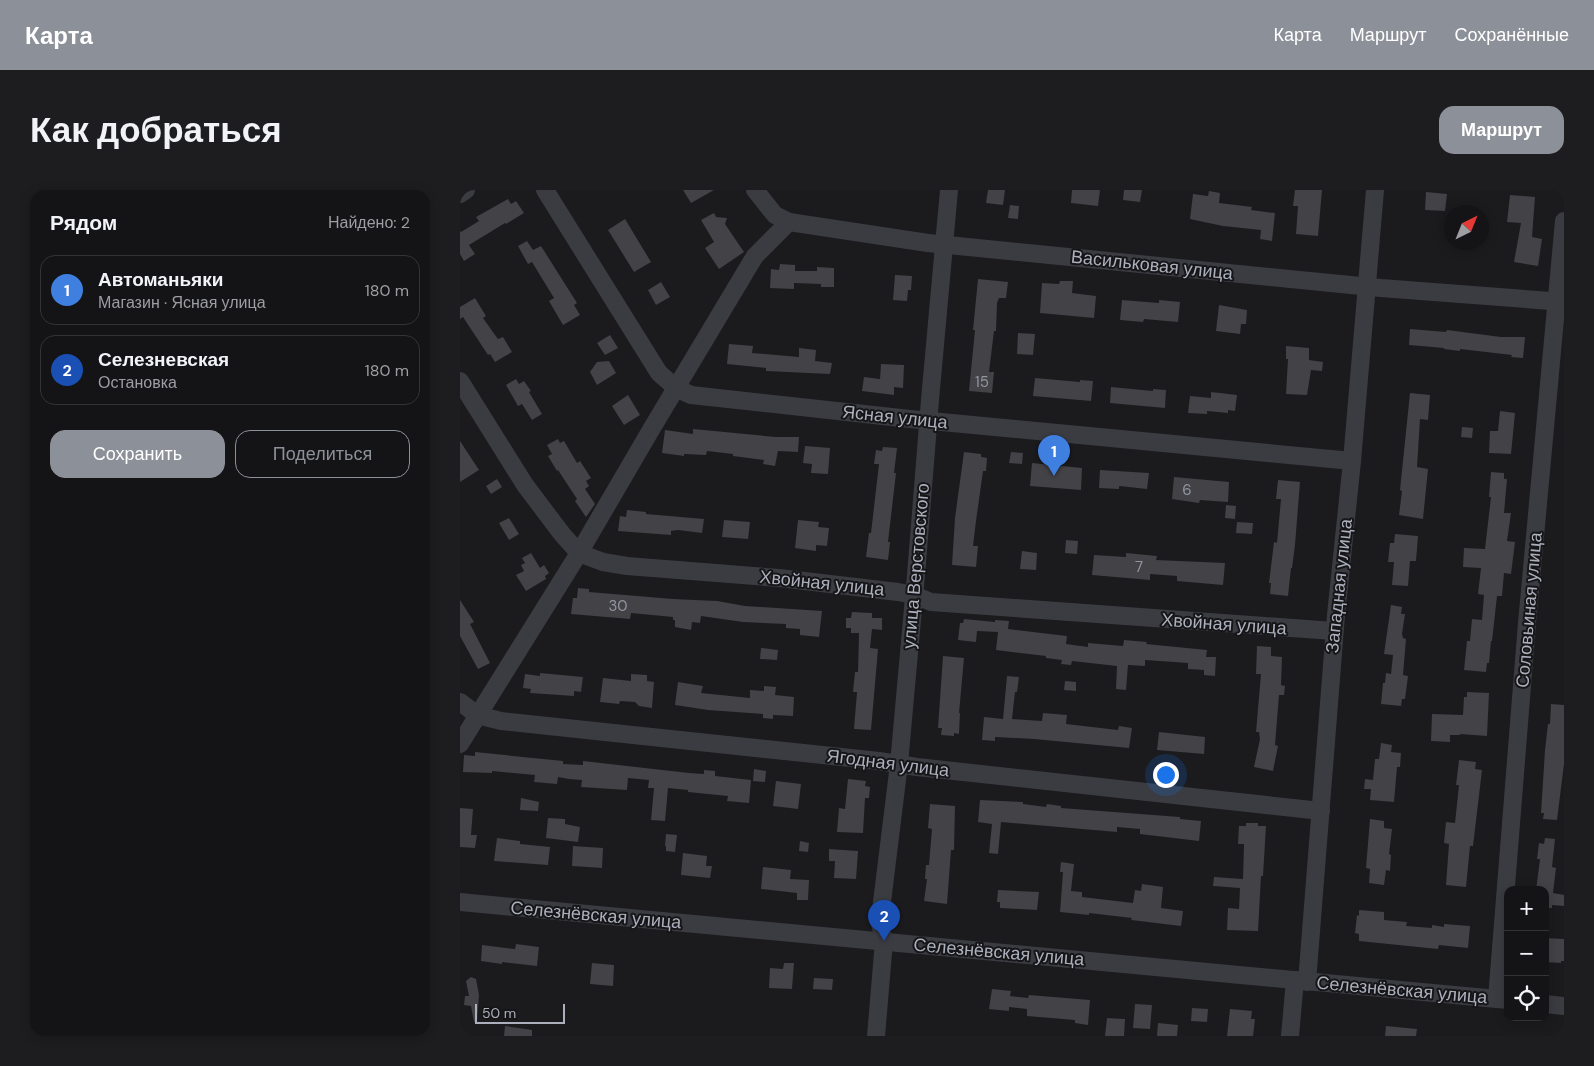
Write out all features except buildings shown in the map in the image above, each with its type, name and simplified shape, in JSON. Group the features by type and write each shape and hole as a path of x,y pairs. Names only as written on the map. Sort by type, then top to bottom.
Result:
{"street":[{"path":"460,194 466,190"},
{"name":"Ясная улица","path":"545,190 659,372 676,388 691,395 1352,462"},
{"name":"Васильковая улица","path":"755,190 775,214 789,222 944,245 1367,286 1560,302"},
{"name":"улица Верстовского","path":"876,1036 884,942 880,923 881,910 900,764 949,190"},
{"name":"Западная улица","path":"1290,1036 1301,981 1321,811 1334,631 1352,462 1374,190"},
{"path":"460,744 579,553 755,256 789,222"},
{"name":"Соловьиная улица","path":"1503,999 1526,633 1560,302 1564,222"},
{"name":"Хвойная улица","path":"460,381 525,485 562,534 579,553 603,562 627,566 779,578 898,592 931,602 1334,631"},
{"name":"Ягодная улица","path":"460,702 477,715 501,721 1321,811"},
{"name":"Селезнёвская улица","path":"460,902 1503,999"},
{"path":"1549,1004 1564,1006"}],"place":[{"name":"Автоманьяки","path":"1054,476"},
{"name":"Селезневская","path":"884,941"}]}
